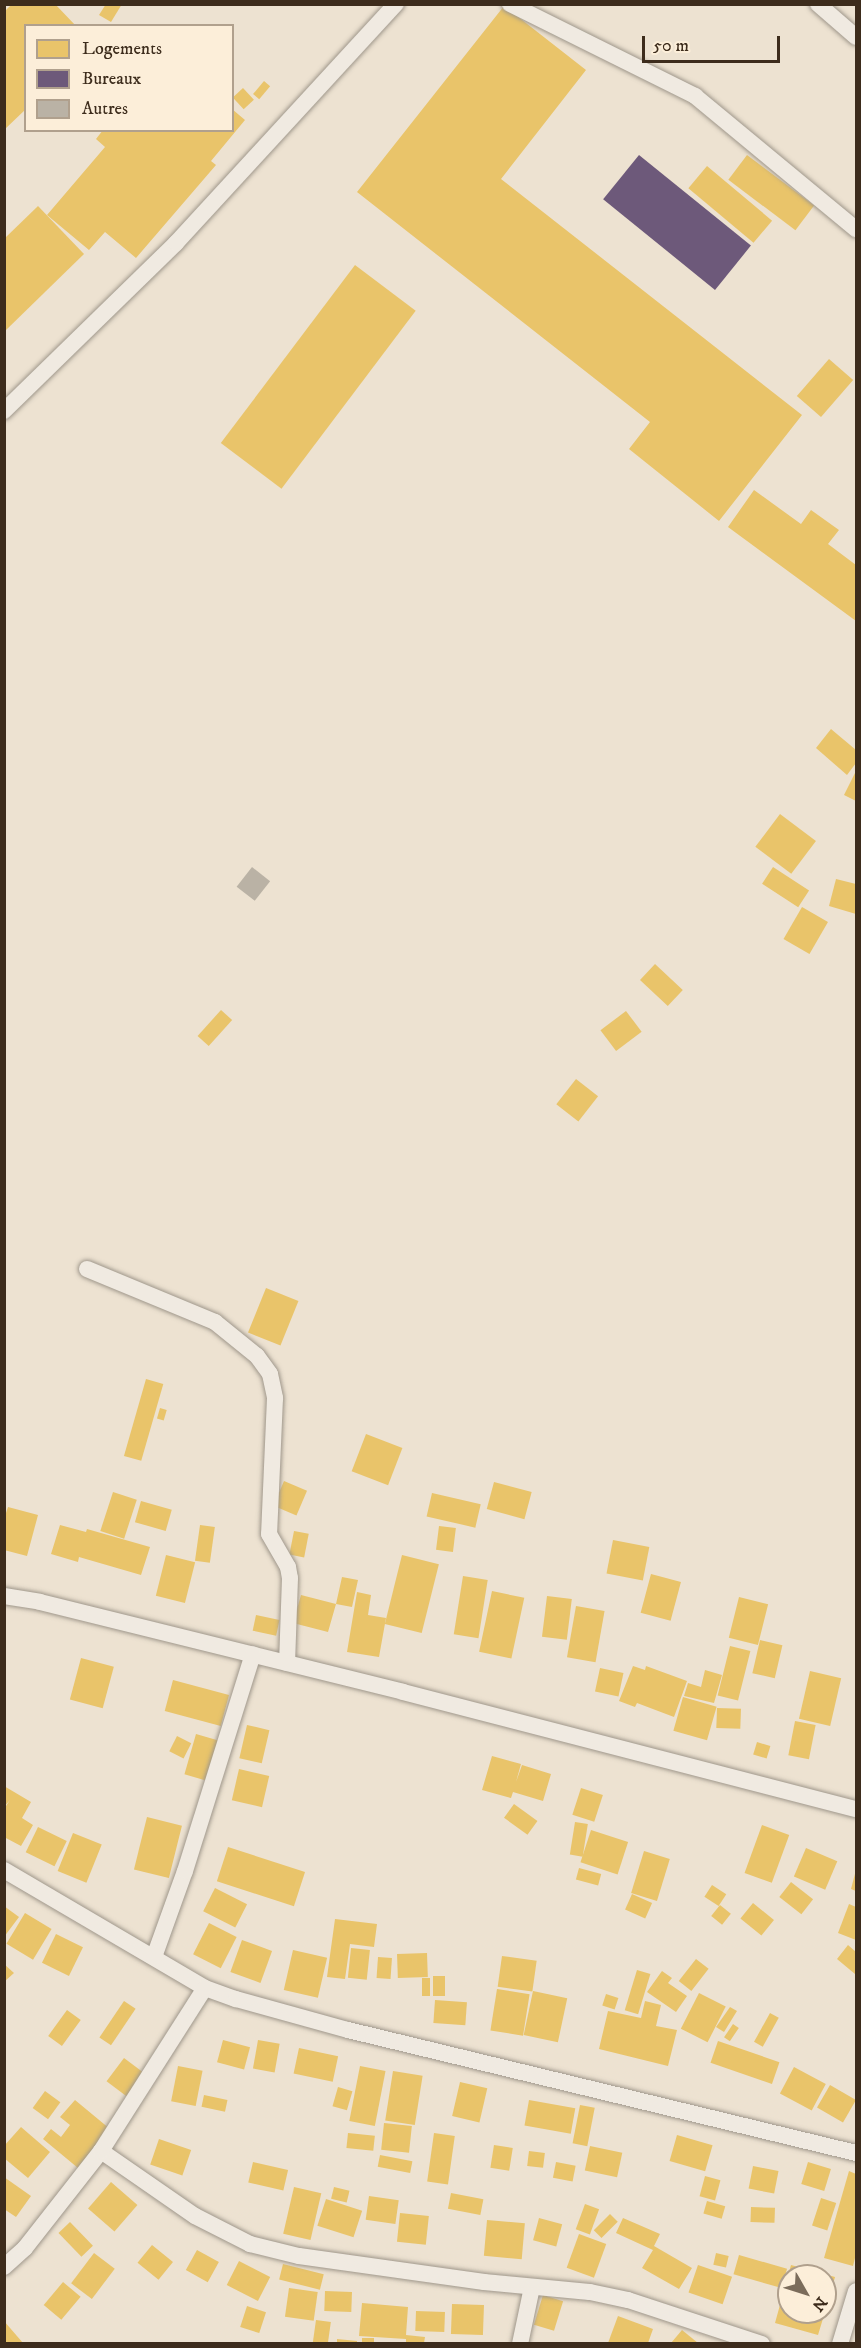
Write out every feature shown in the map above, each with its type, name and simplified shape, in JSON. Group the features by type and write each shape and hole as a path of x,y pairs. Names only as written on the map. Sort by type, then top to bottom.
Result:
{"street":[{"path":"4,411 176,243 396,4"},
{"path":"510,4 695,96 856,229"},
{"path":"818,4 856,37"},
{"path":"87,1269 216,1322 257,1356 270,1374 275,1398 269,1534 288,1567 290,1578 287,1663"},
{"path":"4,1596 40,1602 252,1654 856,1809"},
{"path":"154,1957 185,1871 252,1654"},
{"path":"4,1870 205,1988 236,1999 348,2030 856,2153"},
{"path":"4,2267 24,2248 101,2151 205,1988"},
{"path":"101,2151 195,2216 250,2244 299,2256 531,2287 590,2292 628,2300 762,2343"},
{"path":"520,2343 531,2287"},
{"path":"840,2343 856,2291"}],"building: Logements":[{"path":"12,4 55,4 74,24 24,24 24,111 4,130 4,12"},
{"path":"106,4 122,4 111,22 99,15"},
{"path":"504,6 586,70 501,179 802,415 719,521 629,449 650,422 357,192"},
{"path":"264,81 270,86 259,99 253,94"},
{"path":"243,88 254,100 244,109 234,99"},
{"path":"234,111 245,120 211,161 216,165 136,258 105,232 89,250 47,215 105,147 96,139 101,132 234,132"},
{"path":"747,155 814,206 795,230 728,180"},
{"path":"707,166 772,221 753,243 688,188"},
{"path":"38,206 84,254 4,332 4,239"},
{"path":"355,265 416,311 281,489 221,443"},
{"path":"829,359 853,380 821,417 797,396"},
{"path":"754,490 801,524 811,510 839,530 828,544 856,565 856,621 728,527"},
{"path":"831,729 856,750 856,763 847,775 816,748"},
{"path":"856,771 856,801 844,795"},
{"path":"780,814 816,841 791,874 755,847"},
{"path":"773,867 809,890 798,907 762,884"},
{"path":"836,879 856,884 856,914 829,906"},
{"path":"802,907 828,922 809,954 784,939"},
{"path":"655,964 683,990 668,1006 640,980"},
{"path":"221,1010 232,1020 209,1046 198,1036"},
{"path":"626,1011 642,1032 616,1051 600,1030"},
{"path":"576,1079 598,1096 578,1121 556,1104"},
{"path":"266,1288 298,1301 280,1346 248,1333"},
{"path":"146,1379 163,1384 141,1461 124,1456"},
{"path":"160,1408 167,1410 164,1421 157,1419"},
{"path":"366,1434 402,1448 388,1485 352,1471"},
{"path":"284,1481 307,1491 296,1516 273,1506"},
{"path":"494,1482 532,1492 524,1519 487,1509"},
{"path":"113,1492 137,1500 124,1539 100,1531"},
{"path":"432,1493 481,1504 475,1528 427,1516"},
{"path":"141,1501 172,1510 166,1531 135,1522"},
{"path":"8,1507 38,1515 27,1556 4,1550 4,1519"},
{"path":"60,1525 86,1532 87,1529 150,1547 141,1575 79,1557 78,1562 51,1554"},
{"path":"200,1525 215,1527 210,1563 195,1561"},
{"path":"439,1526 456,1528 453,1552 436,1550"},
{"path":"294,1531 309,1534 304,1557 289,1555"},
{"path":"613,1540 649,1547 643,1580 607,1573"},
{"path":"166,1555 195,1562 185,1603 156,1596"},
{"path":"402,1555 439,1564 422,1633 385,1624"},
{"path":"651,1574 681,1582 671,1621 641,1613"},
{"path":"463,1576 488,1580 478,1638 454,1634"},
{"path":"342,1577 358,1580 352,1607 336,1604"},
{"path":"492,1591 524,1598 511,1659 479,1652"},
{"path":"357,1592 371,1595 368,1615 386,1618 379,1657 347,1652"},
{"path":"301,1595 336,1604 328,1632 293,1623"},
{"path":"547,1596 572,1599 567,1640 542,1637"},
{"path":"739,1597 768,1604 758,1645 729,1638"},
{"path":"576,1606 605,1611 596,1662 567,1657"},
{"path":"256,1615 279,1620 276,1636 253,1631"},
{"path":"760,1640 782,1645 775,1678 752,1673"},
{"path":"730,1646 750,1651 738,1701 718,1695"},
{"path":"81,1658 114,1667 103,1708 70,1700"},
{"path":"633,1666 645,1670 646,1666 687,1681 674,1717 637,1703 635,1707 619,1701"},
{"path":"600,1668 623,1673 618,1696 595,1691"},
{"path":"705,1670 722,1675 714,1703 684,1696 688,1683 701,1687"},
{"path":"810,1671 841,1678 830,1726 799,1719"},
{"path":"173,1680 229,1695 221,1726 165,1711"},
{"path":"683,1697 717,1707 707,1740 673,1731"},
{"path":"717,1708 741,1709 740,1729 716,1728"},
{"path":"795,1721 816,1725 809,1759 788,1755"},
{"path":"247,1725 269,1730 262,1763 239,1758"},
{"path":"196,1734 220,1741 208,1781 184,1774"},
{"path":"177,1736 191,1743 184,1758 169,1751"},
{"path":"757,1742 770,1746 767,1759 753,1754"},
{"path":"492,1756 521,1764 516,1782 522,1765 551,1774 543,1801 513,1792 511,1798 482,1790"},
{"path":"239,1769 269,1776 262,1807 232,1800"},
{"path":"4,1786 31,1802 22,1818 33,1825 21,1846 4,1837 4,1809 10,1800 4,1807"},
{"path":"581,1788 603,1795 594,1822 572,1815"},
{"path":"514,1804 537,1821 527,1835 504,1818"},
{"path":"147,1817 182,1826 169,1878 134,1869"},
{"path":"575,1822 588,1824 583,1857 570,1855"},
{"path":"762,1825 789,1835 772,1883 745,1873"},
{"path":"38,1827 67,1841 54,1866 26,1852"},
{"path":"591,1830 628,1842 618,1874 580,1862"},
{"path":"73,1833 102,1845 86,1883 58,1871"},
{"path":"228,1847 305,1872 294,1906 217,1881"},
{"path":"806,1848 837,1861 825,1890 794,1877"},
{"path":"644,1851 670,1859 657,1901 631,1893"},
{"path":"579,1868 601,1874 598,1886 576,1880"},
{"path":"856,1870 856,1891 851,1889"},
{"path":"791,1882 813,1899 801,1914 779,1897"},
{"path":"712,1885 726,1894 719,1906 704,1897"},
{"path":"215,1888 247,1904 235,1928 203,1911"},
{"path":"632,1894 652,1903 645,1918 625,1910"},
{"path":"753,1903 774,1920 761,1936 740,1919"},
{"path":"849,1904 856,1907 856,1940 838,1933"},
{"path":"720,1905 731,1914 722,1925 711,1916"},
{"path":"4,1906 19,1917 4,1937"},
{"path":"25,1913 52,1929 33,1960 6,1944"},
{"path":"335,1919 377,1924 374,1947 350,1944 345,1979 327,1977"},
{"path":"209,1923 237,1937 221,1968 193,1954"},
{"path":"56,1934 83,1947 69,1976 42,1963"},
{"path":"242,1940 272,1951 260,1983 230,1972"},
{"path":"848,1945 856,1952 855,1974 837,1959"},
{"path":"351,1948 370,1950 367,1980 348,1978"},
{"path":"293,1950 327,1958 318,1998 284,1990"},
{"path":"427,1953 428,1977 398,1978 397,1954"},
{"path":"502,1956 537,1961 532,1992 498,1987"},
{"path":"378,1957 392,1958 391,1979 377,1978"},
{"path":"696,1959 709,1969 691,1991 679,1981"},
{"path":"4,1964 14,1973 4,1982"},
{"path":"637,1970 650,1974 638,2014 625,2010"},
{"path":"662,1971 672,1978 668,1983 687,1996 676,2012 647,1992"},
{"path":"433,1976 445,1976 445,1996 433,1996"},
{"path":"422,1978 430,1978 430,1996 422,1996"},
{"path":"497,1989 530,1994 523,2036 490,2030"},
{"path":"533,1991 567,1998 558,2042 524,2035"},
{"path":"699,1993 726,2007 708,2042 681,2029"},
{"path":"606,1994 618,1998 615,2009 602,2005"},
{"path":"435,2000 467,2002 465,2025 433,2023"},
{"path":"124,2001 136,2009 111,2045 99,2037"},
{"path":"645,2001 661,2005 656,2026 677,2030 668,2066 599,2049 608,2011 641,2018"},
{"path":"730,2007 737,2011 724,2032 716,2027"},
{"path":"67,2010 81,2020 62,2046 48,2036"},
{"path":"770,2013 779,2018 763,2047 754,2042"},
{"path":"733,2024 739,2028 730,2041 724,2037"},
{"path":"223,2040 250,2047 244,2069 217,2062"},
{"path":"258,2040 280,2044 275,2072 253,2069"},
{"path":"718,2041 779,2062 772,2084 711,2063"},
{"path":"299,2048 338,2056 333,2082 294,2073"},
{"path":"124,2058 144,2073 127,2096 107,2081"},
{"path":"178,2066 203,2071 196,2106 171,2101"},
{"path":"360,2066 386,2071 375,2126 349,2121"},
{"path":"794,2067 826,2084 812,2110 780,2093"},
{"path":"393,2071 423,2076 415,2125 385,2120"},
{"path":"460,2082 487,2088 479,2122 452,2116"},
{"path":"830,2085 856,2100 843,2123 817,2108"},
{"path":"338,2087 352,2091 347,2110 332,2106"},
{"path":"45,2091 60,2102 48,2119 33,2108"},
{"path":"204,2095 227,2100 225,2112 202,2107"},
{"path":"75,2100 110,2129 78,2168 43,2139 51,2129 61,2137 70,2125 60,2117"},
{"path":"529,2100 575,2108 571,2134 524,2126"},
{"path":"580,2105 595,2108 587,2146 573,2143"},
{"path":"384,2123 412,2126 409,2153 381,2150"},
{"path":"21,2127 50,2152 28,2178 4,2158 4,2146"},
{"path":"348,2133 375,2136 373,2151 346,2148"},
{"path":"434,2133 455,2136 448,2184 427,2182"},
{"path":"677,2135 713,2145 705,2171 670,2161"},
{"path":"159,2139 191,2150 182,2176 150,2165"},
{"path":"494,2145 513,2148 509,2171 490,2168"},
{"path":"590,2146 622,2153 617,2177 585,2170"},
{"path":"529,2151 545,2153 543,2168 527,2166"},
{"path":"380,2155 412,2161 410,2173 378,2167"},
{"path":"253,2162 288,2170 283,2191 248,2182"},
{"path":"556,2162 576,2166 573,2182 553,2178"},
{"path":"808,2162 831,2169 824,2191 801,2184"},
{"path":"753,2166 779,2171 774,2194 749,2189"},
{"path":"849,2171 856,2174 856,2254 853,2266 824,2258"},
{"path":"705,2176 720,2180 715,2200 700,2196"},
{"path":"4,2177 31,2196 16,2217 4,2209"},
{"path":"111,2182 137,2205 114,2231 88,2208"},
{"path":"294,2187 321,2193 310,2240 283,2234"},
{"path":"334,2187 350,2191 347,2203 331,2199"},
{"path":"451,2193 483,2199 480,2215 448,2209"},
{"path":"369,2196 399,2200 395,2224 366,2220"},
{"path":"821,2198 836,2203 827,2231 812,2226"},
{"path":"326,2199 362,2211 353,2237 317,2226"},
{"path":"707,2201 725,2206 722,2219 703,2213"},
{"path":"585,2204 599,2209 590,2235 576,2229"},
{"path":"751,2207 775,2208 774,2223 750,2222"},
{"path":"400,2213 429,2216 426,2245 397,2242"},
{"path":"610,2214 618,2222 602,2238 594,2230"},
{"path":"539,2218 562,2224 556,2246 533,2240"},
{"path":"623,2218 660,2234 654,2246 692,2268 679,2289 642,2268 653,2250 616,2233"},
{"path":"487,2220 525,2223 522,2259 484,2256"},
{"path":"70,2222 93,2246 81,2257 58,2233"},
{"path":"579,2234 606,2244 594,2278 567,2268"},
{"path":"152,2245 173,2262 159,2280 138,2263"},
{"path":"197,2250 219,2262 208,2282 186,2270"},
{"path":"94,2253 115,2269 92,2299 71,2283"},
{"path":"716,2253 729,2256 726,2268 713,2265"},
{"path":"739,2255 777,2266 777,2287 733,2274"},
{"path":"239,2261 270,2277 258,2301 227,2285"},
{"path":"283,2264 324,2274 320,2290 279,2280"},
{"path":"698,2265 732,2277 723,2304 689,2292"},
{"path":"63,2282 81,2297 61,2320 44,2305"},
{"path":"289,2288 318,2292 314,2321 285,2317"},
{"path":"325,2291 352,2292 351,2312 324,2311"},
{"path":"543,2295 563,2301 554,2331 534,2325"},
{"path":"362,2303 408,2307 406,2335 425,2337 424,2343 406,2343 406,2339 359,2336"},
{"path":"452,2304 484,2305 483,2335 451,2334"},
{"path":"247,2306 266,2312 259,2333 240,2327"},
{"path":"416,2311 445,2312 444,2332 415,2331"},
{"path":"618,2316 653,2329 648,2343 608,2343"},
{"path":"316,2320 331,2322 328,2344 313,2343"},
{"path":"4,2321 23,2343 7,2343 4,2340"},
{"path":"779,2324 821,2324 818,2335"},
{"path":"682,2330 698,2343 671,2343"},
{"path":"362,2338 374,2338 374,2343 362,2343"},
{"path":"337,2339 357,2341 357,2343 337,2343"}],"building: Bureaux":[{"path":"639,155 751,246 715,290 603,199"}],"building: Autres":[{"path":"252,867 270,881 255,901 237,887"}]}
